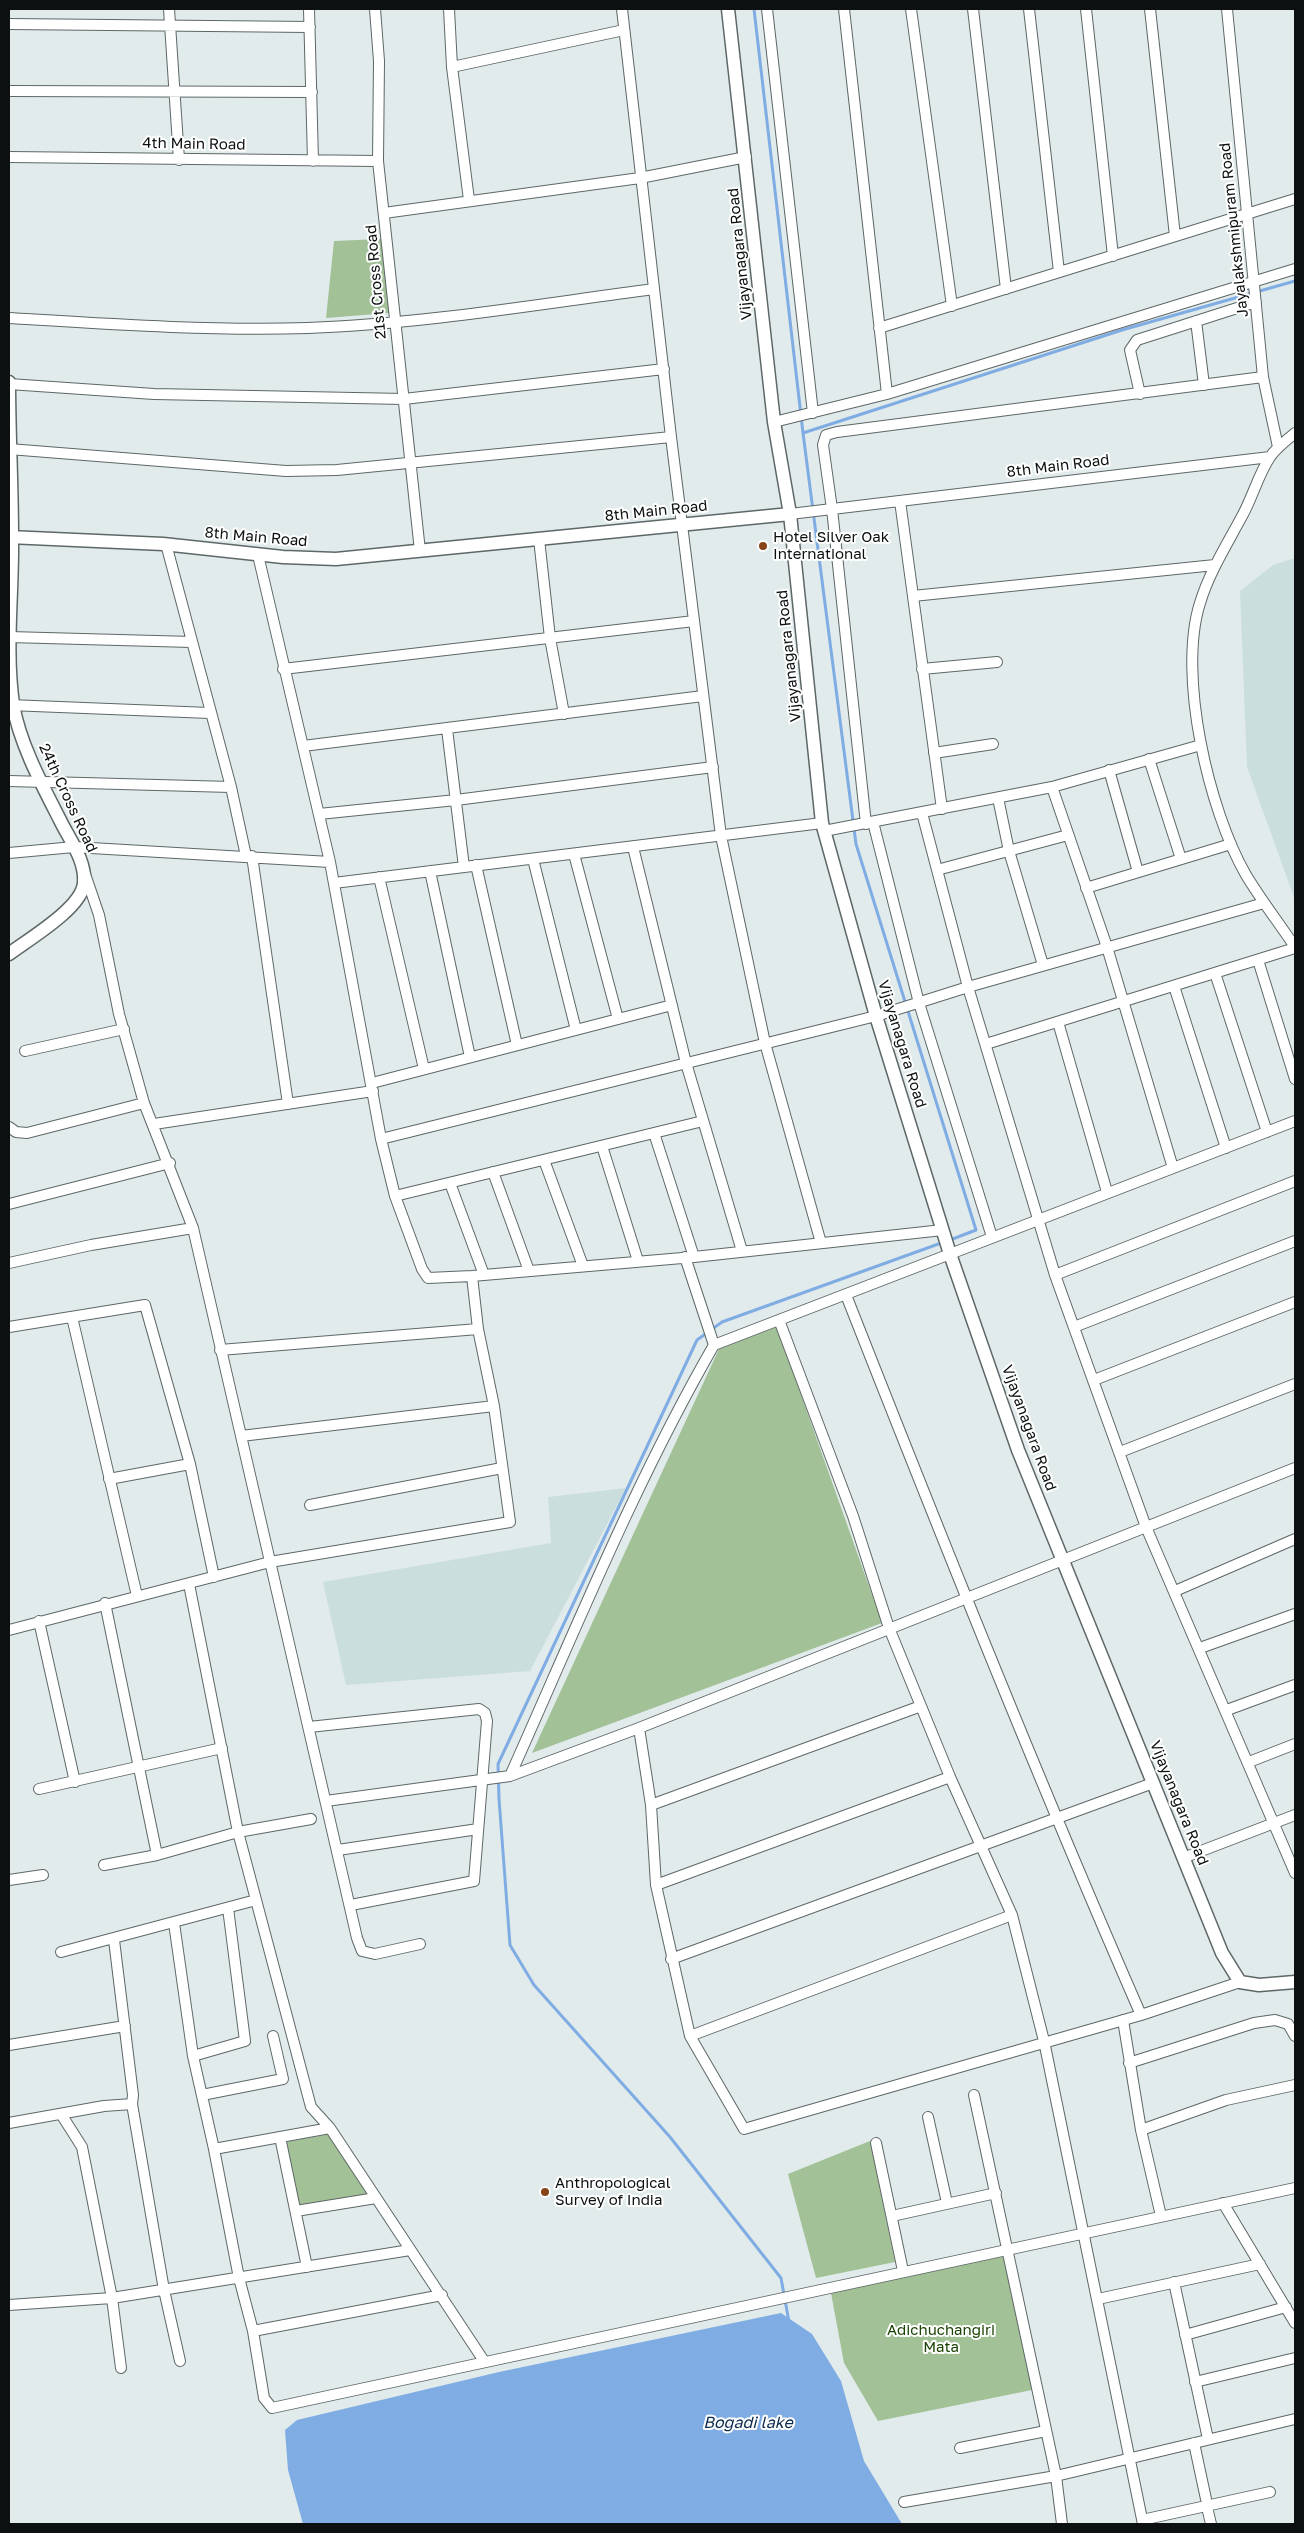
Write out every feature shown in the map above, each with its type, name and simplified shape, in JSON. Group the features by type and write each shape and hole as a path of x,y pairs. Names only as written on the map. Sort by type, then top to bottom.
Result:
{"street":[{"path":"169,9 179,160"},
{"path":"309,9 313,161"},
{"name":"21st Cross Road","path":"375,9 379,61 378,161 420,551"},
{"path":"449,9 452,67 469,200"},
{"path":"622,9 671,437 721,836 765,1043 821,1243"},
{"name":"Vijayanagara Road","path":"728,9 746,157 774,422 790,514 823,827 876,1016 950,1254 1018,1450 1222,1952 1240,1982"},
{"path":"767,9 813,413"},
{"path":"844,9 887,394"},
{"path":"911,9 952,306"},
{"path":"972,9 1006,289"},
{"path":"1029,9 1059,272"},
{"path":"1086,9 1113,256"},
{"path":"1150,9 1175,236"},
{"name":"Jayalakshmipuram Road","path":"1227,9 1263,377 1278,447"},
{"path":"9,24 171,24 310,28"},
{"path":"452,67 624,30"},
{"path":"9,91 174,90 312,92"},
{"name":"4th Main Road","path":"9,157 378,161"},
{"path":"384,213 640,178 746,157"},
{"path":"879,328 1295,199"},
{"path":"774,422 887,394 1295,269"},
{"path":"9,318 236,328 308,328 394,322 654,289"},
{"path":"1140,394 1130,350 1137,340 1256,302"},
{"path":"1196,322 1204,385"},
{"path":"9,383 154,394 404,399 664,369"},
{"path":"992,1237 918,1003 869,823 823,445 826,435 837,432 1263,377"},
{"name":"24th Cross Road","path":"9,383 11,705 40,781 74,847 84,871 82,893 74,904 9,954"},
{"path":"986,1044 1295,948 1245,874 1231,844 1212,789 1195,710 1193,643 1199,604 1215,565 1242,517 1270,457 1278,447 1295,434"},
{"path":"9,449 286,471 337,470 411,464 671,437"},
{"name":"8th Main Road","path":"11,537 166,544 258,555 336,559 790,514 1270,457"},
{"path":"900,501 942,809"},
{"path":"539,539 550,638 564,714"},
{"path":"166,544 249,856 288,1104"},
{"path":"258,555 283,669 330,862 373,1087 381,1140 395,1196 422,1270 428,1278 472,1276 689,1257 943,1230"},
{"path":"913,596 1215,565"},
{"path":"283,669 694,622"},
{"path":"10,637 192,642"},
{"path":"922,669 998,662"},
{"path":"303,746 704,696"},
{"path":"11,705 210,712"},
{"path":"447,729 464,867"},
{"path":"934,753 994,744"},
{"path":"334,883 721,836 869,823 1052,786 1201,745"},
{"path":"1149,759 1181,859"},
{"path":"319,814 456,800 713,767"},
{"path":"1109,770 1138,872"},
{"path":"9,781 230,787"},
{"path":"1052,786 1107,947 1173,1168"},
{"path":"998,798 1009,851 1043,965"},
{"path":"922,813 968,986 1055,1275 1146,1527 1227,1710 1295,1873"},
{"path":"937,870 1068,835"},
{"path":"1086,888 1231,844"},
{"path":"9,853 74,847 330,862"},
{"path":"632,847 686,1063 742,1251"},
{"path":"574,854 618,1020"},
{"path":"532,859 576,1030"},
{"path":"476,865 517,1045"},
{"path":"84,871 99,915 124,1029 144,1103 170,1163 193,1228 351,1904 357,1938 362,1951 375,1954 420,1944"},
{"path":"430,871 470,1057"},
{"path":"380,877 424,1069"},
{"path":"381,1140 876,1016 968,986 1264,903"},
{"path":"1258,960 1295,1079"},
{"path":"1215,973 1267,1132"},
{"path":"1174,986 1226,1148"},
{"path":"154,1124 288,1104 373,1087 424,1069 672,1005"},
{"path":"1058,1022 1107,1192"},
{"path":"25,1051 124,1029"},
{"path":"9,1127 16,1132 27,1133 144,1103"},
{"path":"507,1777 682,1400 714,1344 846,1295 1295,1120"},
{"path":"395,1196 703,1121"},
{"path":"654,1133 714,1344"},
{"path":"602,1146 638,1261"},
{"path":"544,1160 583,1266"},
{"path":"9,1204 170,1163"},
{"path":"493,1172 529,1271"},
{"path":"1055,1275 1295,1181"},
{"path":"450,1183 484,1275"},
{"path":"9,1263 91,1245 193,1228"},
{"path":"1074,1327 1295,1241"},
{"path":"9,1630 105,1603 190,1584 270,1562 510,1522 494,1406 478,1328 472,1276"},
{"path":"846,1295 966,1600 1056,1820 1140,2015"},
{"path":"1094,1380 1295,1302"},
{"path":"9,1327 145,1305 190,1464 214,1577"},
{"path":"72,1317 137,1596"},
{"path":"778,1320 853,1516 889,1628 950,1778 1012,1915 1044,2042 1143,2522 1207,2503 1270,2492"},
{"path":"220,1350 478,1328"},
{"path":"1120,1452 1295,1384"},
{"path":"241,1436 494,1406"},
{"path":"109,1479 190,1464"},
{"path":"310,1506 502,1468"},
{"path":"326,1801 507,1777 639,1728 889,1628 966,1600 1063,1559 1295,1468"},
{"path":"1174,1591 1295,1540"},
{"path":"190,1584 238,1832 311,2107 330,2128 484,2361"},
{"path":"105,1603 157,1855"},
{"path":"1200,1648 1295,1614"},
{"path":"39,1621 75,1782"},
{"path":"1227,1710 1295,1685"},
{"path":"652,1805 922,1706"},
{"path":"309,1727 479,1708 485,1713 487,1721 486,1781 478,1829 474,1880 351,1904"},
{"path":"639,1728 652,1805 656,1885 671,1959 690,2036 744,2129 1140,2015 1240,1982 1259,1985 1295,1982"},
{"path":"1249,1762 1295,1744"},
{"path":"39,1789 222,1748"},
{"path":"656,1885 950,1778"},
{"path":"671,1959 1153,1783"},
{"path":"1184,1858 1295,1815"},
{"path":"104,1865 157,1855 238,1832 311,1819"},
{"path":"338,1850 478,1829"},
{"path":"9,1879 43,1875"},
{"path":"61,1952 114,1940 256,1900"},
{"path":"193,2056 245,2041 228,1908"},
{"path":"690,2036 1012,1915"},
{"path":"174,1923 193,2056 214,2149 239,2278 253,2331 264,2398 272,2408 1295,2188"},
{"path":"114,1940 134,2095 132,2104 164,2290 180,2361"},
{"path":"1123,2020 1129,2063 1161,2216"},
{"path":"1129,2063 1254,2023 1275,2020 1288,2024 1295,2036"},
{"path":"9,2044 125,2026"},
{"path":"202,2095 283,2079 273,2036"},
{"path":"1142,2130 1226,2100 1295,2085"},
{"path":"974,2095 1056,2476 1062,2524"},
{"path":"9,2122 104,2106 132,2104"},
{"path":"61,2114 82,2147 112,2298 121,2368"},
{"path":"928,2117 947,2203"},
{"path":"214,2149 330,2128"},
{"path":"280,2137 307,2267"},
{"path":"876,2143 903,2271"},
{"path":"892,2216 996,2193"},
{"path":"296,2211 376,2198"},
{"path":"1223,2203 1295,2322"},
{"path":"9,2305 112,2298 410,2250"},
{"path":"1098,2299 1260,2264"},
{"path":"1174,2282 1208,2439"},
{"path":"253,2331 442,2295"},
{"path":"1185,2335 1286,2307"},
{"path":"1195,2382 1295,2358"},
{"path":"904,2502 1056,2476 1295,2419"},
{"path":"960,2448 1046,2431"},
{"path":"1194,2443 1211,2524"}],"shaded area":[{"path":"1295,558 1295,900 1247,767 1240,591 1273,565"},
{"path":"626,1488 530,1671 346,1685 323,1582 551,1543 548,1497"}],"green space":[{"path":"381,239 389,313 326,318 334,241"},
{"path":"777,1327 882,1623 532,1753 719,1349"},
{"path":"330,2134 371,2194 299,2207 285,2142"},
{"path":"870,2141 895,2262 816,2278 788,2174"},
{"name":"Adichuchangiri Mata","path":"1001,2251 1002,2257 1009,2255 1037,2389 878,2421 844,2363 831,2293 909,2276 908,2270"}],"water":[{"name":"Bogadi lake","path":"781,2313 812,2334 841,2381 864,2461 902,2524 303,2524 288,2470 285,2430 297,2420 499,2372"}],"waterway":[{"path":"754,9 803,433"},
{"path":"950,1240 976,1230 856,844 803,433 1122,330 1295,281"},
{"path":"789,2322 781,2278 670,2137 534,1985 510,1945 498,1764 697,1340 722,1322 944,1242"}],"place":[{"name":"Hotel Silver Oak International","path":"763,546"},
{"name":"Anthropological Survey of India","path":"545,2192"}]}
